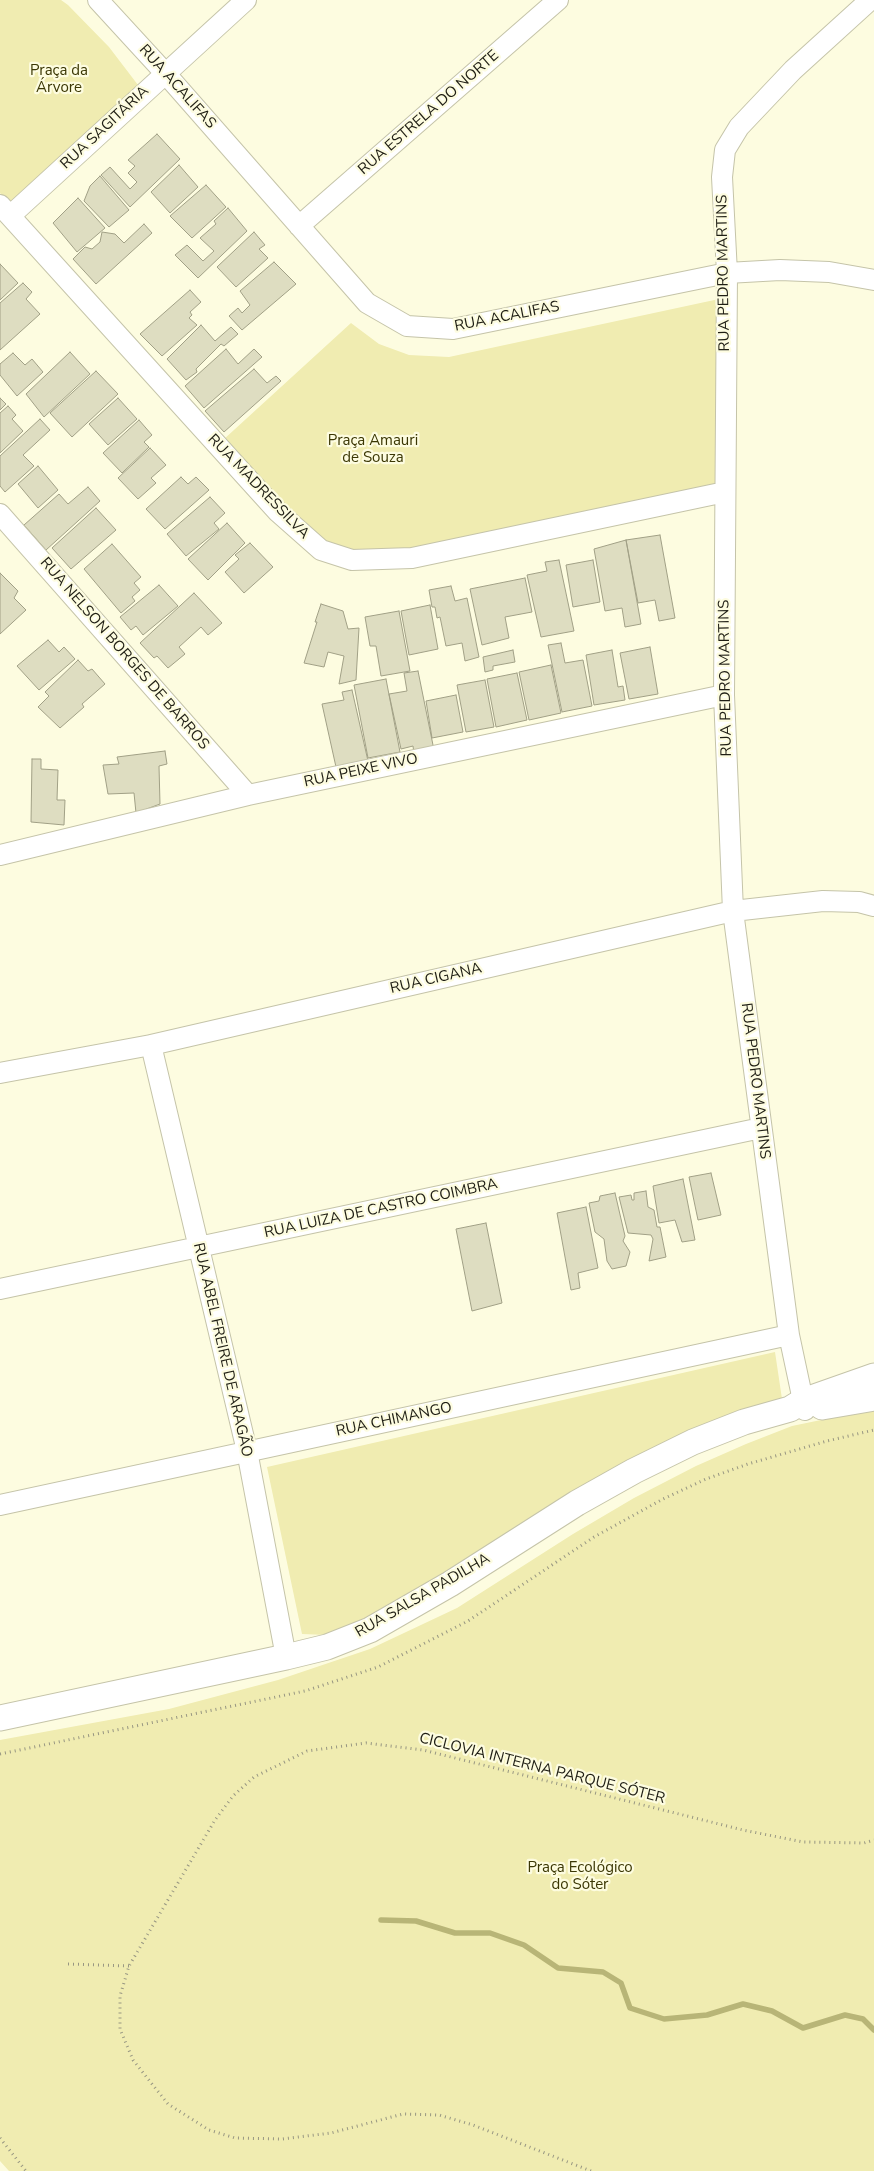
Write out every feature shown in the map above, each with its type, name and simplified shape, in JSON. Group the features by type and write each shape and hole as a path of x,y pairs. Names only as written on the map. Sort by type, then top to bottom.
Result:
{"main road":[{"path":"799,1406 874,1376"},
{"path":"799,1406 874,1398"},
{"name":"RUA SALSA PADILHA","path":"0,1718 327,1647 370,1630 450,1584 577,1503 634,1471 692,1442 727,1428 799,1406"}],"street":[{"name":"RUA ACALIFAS","path":"98,0 165,73 367,303 407,326 453,329 727,273 780,270 829,272 874,280"},
{"name":"RUA SAGITÁRIA","path":"5,211 165,73 246,0"},
{"name":"RUA ESTRELA DO NORTE","path":"299,226 558,0"},
{"name":"RUA PEDRO MARTINS","path":"799,1406 733,911 724,695 727,273 722,177 725,150 739,126 793,70 870,0"},
{"name":"RUA MADRESSILVA","path":"5,211 278,512 321,550 352,560 412,558 725,492"},
{"name":"RUA NELSON BORGES DE BARROS","path":"0,514 248,794"},
{"name":"RUA PEIXE VIVO","path":"0,855 248,794 724,695"},
{"name":"RUA CIGANA","path":"0,1073 151,1044 733,911 823,901 859,902 874,906"},
{"name":"RUA ABEL FREIRE DE ARAGÃO","path":"151,1044 247,1452 286,1657"},
{"name":"RUA LUIZA DE CASTRO COIMBRA","path":"0,1289 761,1128"},
{"name":"RUA CHIMANGO","path":"0,1505 789,1335"}],"path":[{"name":"CICLOVIA INTERNA PARQUE SÓTER","path":"591,2171 473,2125 439,2115 403,2114 331,2133 282,2139 235,2138 209,2130 168,2104 133,2060 120,2028 120,1996 129,1966 215,1820 233,1796 254,1777 306,1751 366,1743 423,1750 752,1832 803,1842 864,1844 874,1840"},
{"path":"68,1964 129,1966"},
{"path":"0,2138 26,2171"}],"green space":[{"name":"Praça da Árvore","path":"0,0 61,0 109,47 138,85 11,206 0,193"},
{"name":"Praça Amauri de Souza","path":"719,299 716,488 415,549 354,552 326,543 287,507 223,440 351,323 379,344 409,355 449,357"},
{"path":"775,1352 782,1399 364,1620 327,1635 302,1634 267,1467"},
{"name":"Praça Ecológico do Sóter","path":"874,1409 874,2171 9,2171 0,2161 0,1740 169,1709 278,1680 370,1649 457,1608 573,1534 634,1498 696,1466 792,1426"}],"building":[{"path":"157,134 180,159 130,207 101,175 110,167 130,189 137,182 128,173 135,166 128,160"},
{"path":"179,165 198,187 170,213 151,192"},
{"path":"100,176 129,210 109,227 84,201 90,186"},
{"path":"206,185 226,207 192,238 170,216"},
{"path":"78,198 105,228 77,252 53,223"},
{"path":"228,208 247,231 198,278 175,255 187,245 203,261 214,251 200,238 216,224 214,221"},
{"path":"144,224 152,233 96,284 73,259 85,247 92,249 100,242 102,232 115,234 124,243"},
{"path":"254,232 265,245 259,249 268,258 236,287 217,267"},
{"path":"274,262 296,284 242,330 229,316 238,308 242,313 250,305 240,291"},
{"path":"0,264 18,283 0,300"},
{"path":"23,283 32,292 26,299 40,314 0,350 0,303"},
{"path":"190,290 201,302 190,312 192,315 189,318 197,325 162,356 140,334"},
{"path":"201,325 215,341 231,327 238,334 224,346 221,344 196,369 197,372 186,380 167,359"},
{"path":"226,349 238,364 254,349 262,357 204,408 185,386"},
{"path":"70,352 90,374 44,417 26,394"},
{"path":"13,353 25,365 32,359 43,372 17,396 0,375 0,364"},
{"path":"254,369 267,383 276,376 281,381 224,432 205,411"},
{"path":"96,371 118,394 72,437 50,413"},
{"path":"0,398 6,404 0,410"},
{"path":"118,398 137,419 108,445 89,424"},
{"path":"8,406 16,415 12,419 23,431 0,453 0,413"},
{"path":"40,419 50,430 23,455 34,466 5,492 0,486 0,456"},
{"path":"139,420 152,435 144,442 149,447 122,473 103,453"},
{"path":"150,448 166,465 151,478 156,483 138,499 118,478"},
{"path":"38,466 58,490 38,508 18,484"},
{"path":"181,477 188,484 196,477 209,490 165,529 146,509"},
{"path":"88,487 100,501 46,550 24,525 59,494 68,504"},
{"path":"210,497 225,513 214,523 219,529 186,556 167,534"},
{"path":"96,508 116,530 71,569 52,548"},
{"path":"227,523 245,543 208,580 188,559"},
{"path":"660,535 675,618 659,621 655,600 638,603 626,540"},
{"path":"626,540 641,624 625,627 622,608 605,611 594,549"},
{"path":"250,543 273,567 244,593 225,572 239,559 235,555"},
{"path":"112,544 141,577 134,583 140,590 132,597 135,601 121,613 84,569"},
{"path":"559,560 574,631 541,637 527,575 547,571 545,562"},
{"path":"593,560 600,602 573,607 566,565"},
{"path":"0,573 18,591 14,598 26,610 0,634"},
{"path":"525,578 532,612 505,617 509,638 482,645 470,589"},
{"path":"159,585 178,606 143,635 136,626 131,630 120,617"},
{"path":"451,586 455,601 467,598 479,657 465,661 462,643 446,646 440,617 437,618 435,607 432,607 429,590"},
{"path":"194,593 222,623 208,635 201,627 179,647 185,654 168,668 157,656 154,658 140,643"},
{"path":"321,604 343,611 348,629 359,628 356,680 339,684 344,656 328,652 324,667 304,663"},
{"path":"430,605 438,649 409,655 401,611"},
{"path":"399,611 410,671 381,676 376,646 370,646 365,617"},
{"path":"48,640 59,652 64,647 75,659 39,690 17,666"},
{"path":"561,643 565,663 583,660 592,706 562,712 548,645"},
{"path":"650,647 658,694 629,699 620,653"},
{"path":"513,650 515,662 493,666 493,670 485,672 483,657"},
{"path":"612,650 618,687 623,686 625,700 594,705 586,655"},
{"path":"78,660 88,671 92,669 105,684 82,704 84,707 60,728 38,707 49,696 45,692"},
{"path":"551,665 561,713 529,720 519,672"},
{"path":"418,671 434,750 414,754 413,746 401,749 389,694 407,691 404,673"},
{"path":"517,673 527,720 496,727 487,679"},
{"path":"386,679 400,752 368,758 354,685"},
{"path":"485,680 494,727 466,732 457,685"},
{"path":"352,690 368,761 336,767 322,704 344,700 342,692"},
{"path":"456,695 463,732 432,738 426,701"},
{"path":"165,751 167,764 159,766 160,804 136,813 134,793 108,794 103,765 119,764 117,757"},
{"path":"32,759 41,759 41,769 58,770 57,800 65,800 64,825 31,822"},
{"path":"711,1173 721,1215 698,1220 689,1177"},
{"path":"683,1179 695,1240 682,1242 675,1220 659,1223 653,1186"},
{"path":"646,1191 648,1207 654,1210 657,1227 660,1227 666,1257 649,1261 653,1239 651,1235 628,1233 619,1197 631,1195 632,1200 634,1200 634,1193"},
{"path":"615,1193 625,1236 623,1241 630,1252 626,1266 612,1269 607,1261 604,1239 595,1232 589,1203 599,1201 600,1196"},
{"path":"586,1207 598,1268 578,1273 580,1288 571,1290 557,1213"},
{"path":"486,1223 502,1303 472,1311 456,1229"}],"waterway":[{"path":"381,1920 416,1921 455,1933 490,1933 524,1945 558,1968 603,1972 621,1983 630,2008 664,2019 707,2015 743,2004 772,2011 803,2028 845,2015 863,2019 874,2030"}]}
